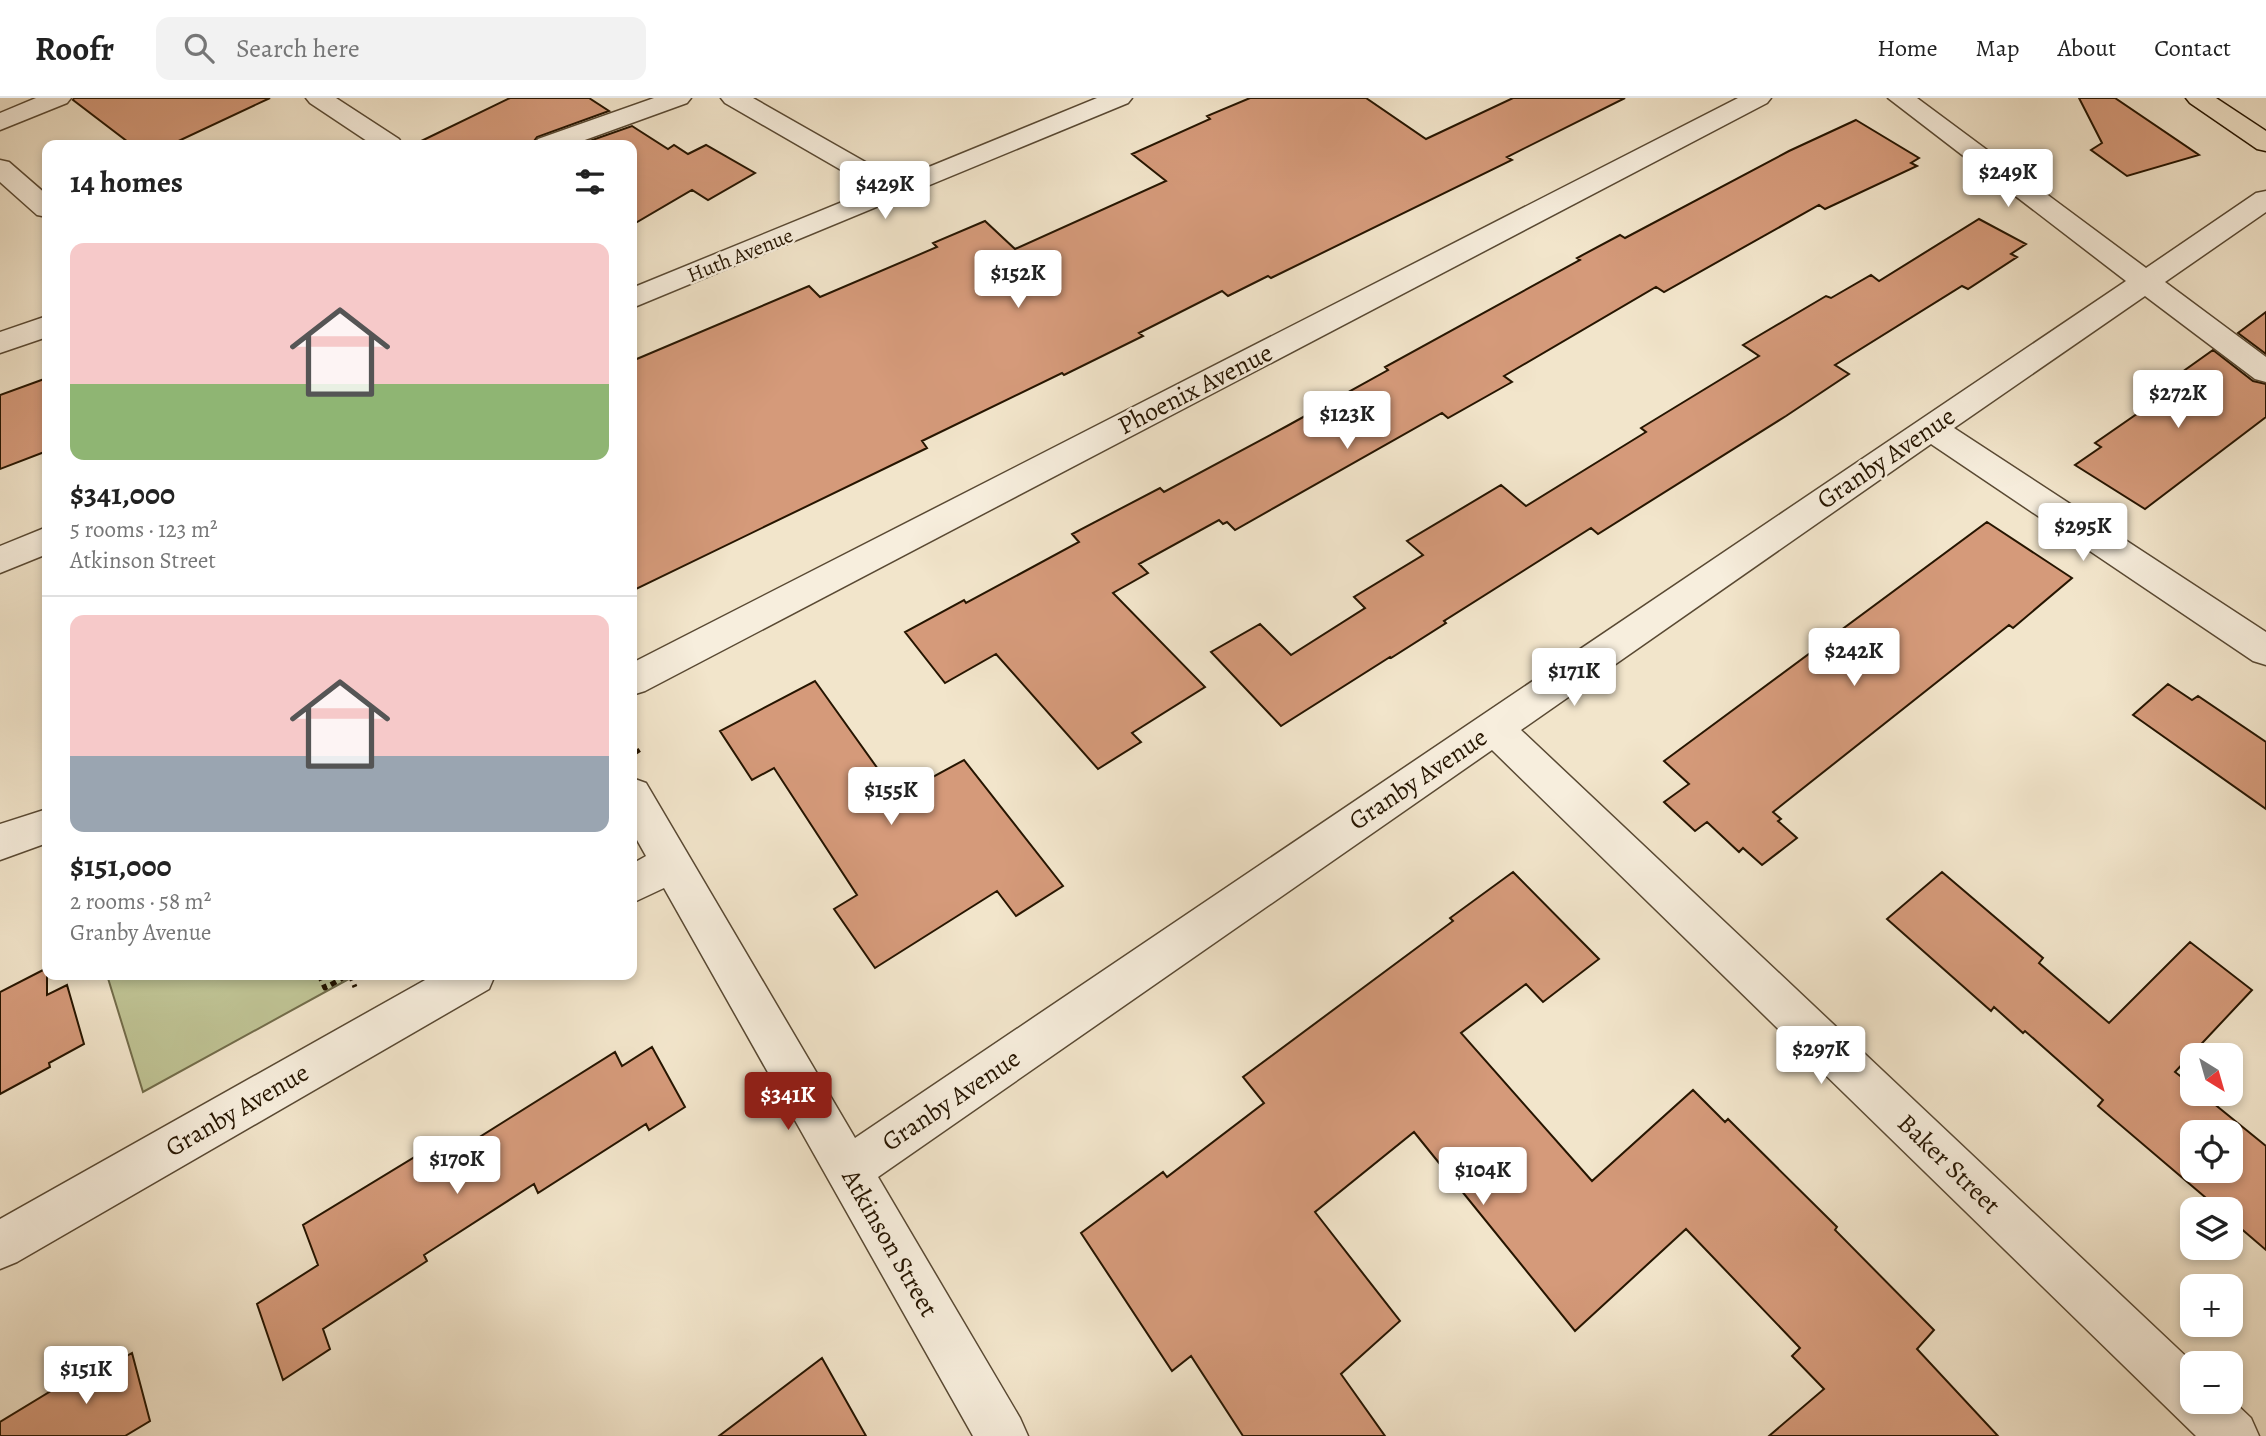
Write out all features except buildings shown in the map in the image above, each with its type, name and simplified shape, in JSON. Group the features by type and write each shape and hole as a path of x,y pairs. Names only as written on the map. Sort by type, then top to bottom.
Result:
{"main road":[{"path":"2199,98 2266,143"}],"street":[{"path":"0,122 58,98"},
{"path":"319,98 382,140"},
{"path":"561,140 678,98"},
{"path":"734,98 896,190"},
{"name":"Huth Avenue","path":"637,297 1119,98"},
{"name":"Phoenix Avenue","path":"637,677 1758,98"},
{"path":"1901,98 2266,372"},
{"path":"0,168 42,205"},
{"name":"Granby Avenue","path":"848,1170 2266,199"},
{"path":"0,343 42,328"},
{"path":"1930,428 2266,651"},
{"path":"0,560 42,542"},
{"name":"Baker Street","path":"1494,727 2180,1386"},
{"name":"Atkinson Street","path":"637,804 1002,1436"},
{"path":"0,842 42,828"},
{"path":"637,882 671,862"},
{"name":"Granby Avenue","path":"0,1245 465,980"},
{"path":"2210,1414 2233,1436"}],"path":[{"path":"321,980 325,988 339,980"}],"green space":[{"path":"109,980 347,980 143,1092"}]}
